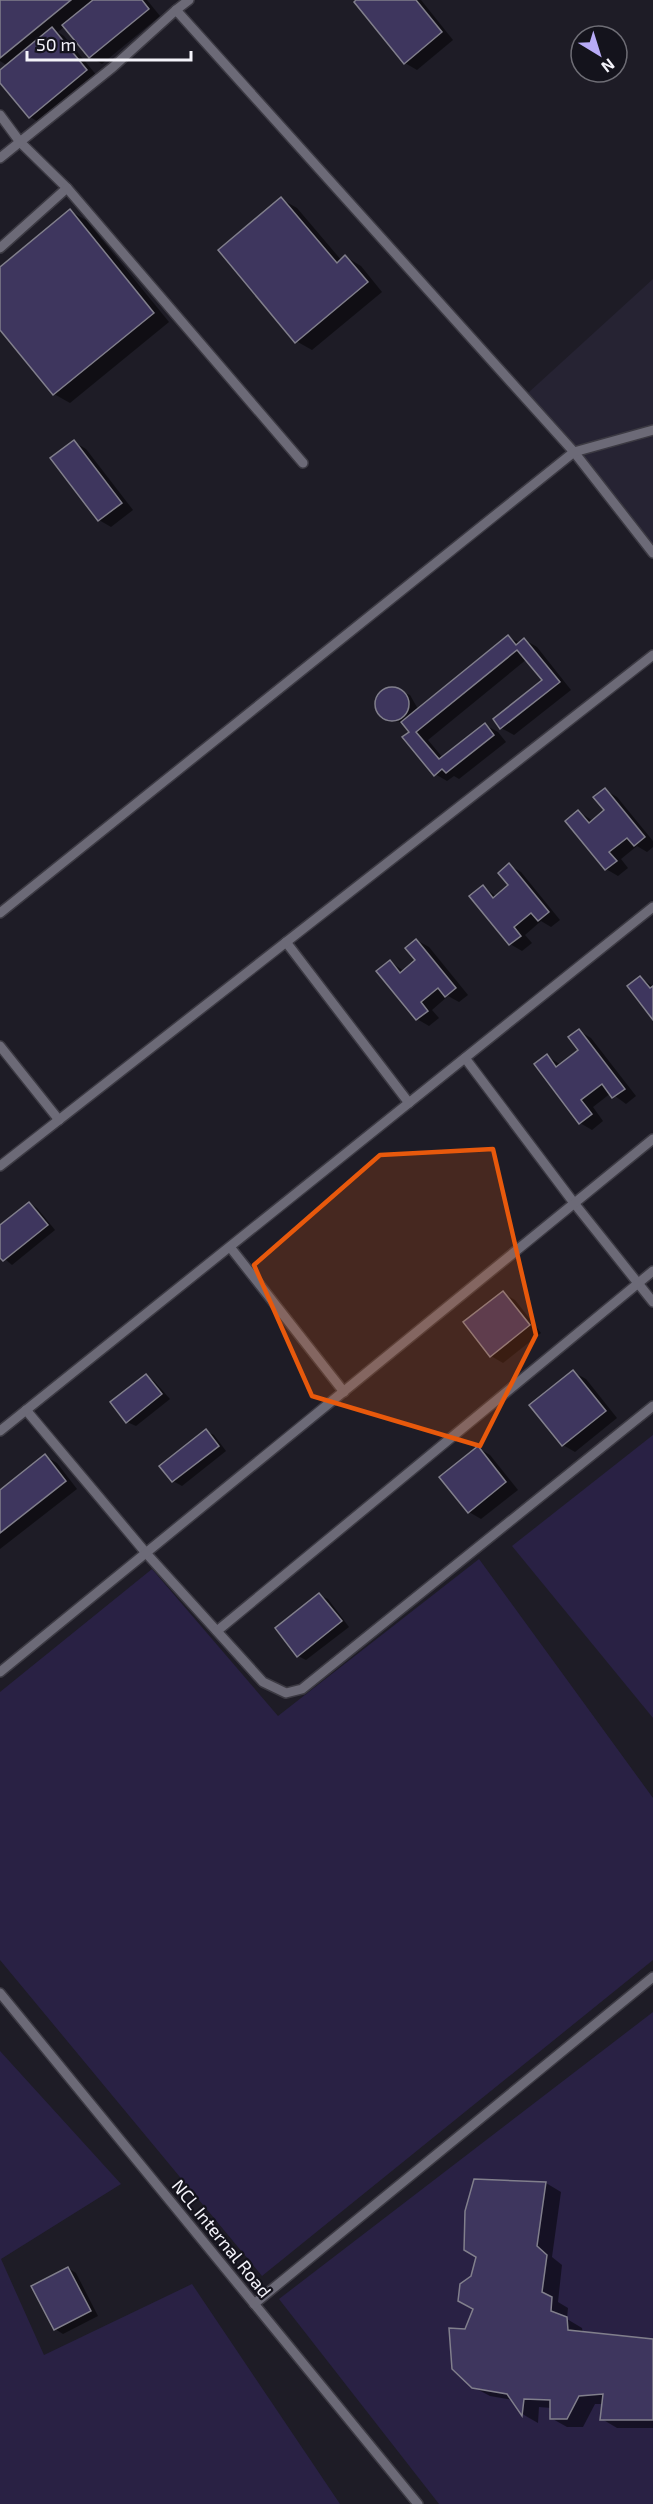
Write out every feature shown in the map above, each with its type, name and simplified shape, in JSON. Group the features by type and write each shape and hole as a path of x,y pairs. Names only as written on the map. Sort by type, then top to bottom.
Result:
{"lane":[{"path":"0,158 113,67 189,0"},
{"path":"176,10 574,452 653,553"},
{"path":"0,115 20,142 68,188 303,463"},
{"path":"0,248 68,188"},
{"path":"0,913 574,452 653,430"},
{"path":"0,1166 653,655"},
{"path":"0,1431 653,908"},
{"path":"286,942 409,1103"},
{"path":"0,1046 59,1120"},
{"path":"465,1058 574,1203 653,1302"},
{"path":"0,1672 653,1139"},
{"path":"230,1247 344,1392"},
{"path":"217,1631 653,1271"},
{"path":"26,1410 146,1553 263,1682 286,1693 302,1689 653,1406"},
{"path":"254,2304 653,1977"},
{"name":"NCL Internal Road","path":"0,1993 418,2504"}],"highlighted area":[{"path":"493,1149 536,1335 480,1446 312,1396 254,1265 380,1155"}],"shaded area":[{"path":"653,279 653,552 528,393"},
{"path":"653,1435 653,1718 512,1546"},
{"path":"479,1559 653,1798 653,1960 262,2276 0,1960 0,1692 152,1569 278,1716"},
{"path":"653,2012 653,2504 439,2504 279,2299"},
{"path":"0,2051 121,2184 1,2259 44,2355 192,2284 340,2504 0,2504"}],"building":[{"path":"0,0 71,0 0,58"},
{"path":"93,0 142,0 149,9 89,58 62,25"},
{"path":"356,0 416,0 442,32 404,64 354,2"},
{"path":"52,27 87,70 29,118 0,83 0,70"},
{"path":"281,197 337,263 345,255 368,282 295,343 218,250"},
{"path":"70,209 154,313 53,395 0,330 0,267"},
{"path":"74,440 122,503 98,521 50,458"},
{"path":"508,635 516,645 524,638 560,682 500,729 493,719 542,680 517,650 416,732 439,759 485,723 494,735 446,773 442,769 434,776 402,737 409,732 401,722"},
{"path":"392,687 404,692 409,704 404,716 392,721 380,716 375,704 380,692"},
{"path":"605,788 645,837 634,846 627,838 609,852 617,861 605,870 565,821 578,810 589,823 604,810 593,797"},
{"path":"509,863 549,912 538,921 531,913 514,927 521,936 509,945 469,896 483,885 493,898 508,885 498,873"},
{"path":"416,939 456,988 445,997 438,988 421,1002 428,1011 416,1020 376,971 390,960 400,973 415,960 405,948"},
{"path":"640,976 650,988 653,986 653,1020 627,986"},
{"path":"579,1029 625,1089 612,1098 602,1084 581,1100 592,1114 579,1124 534,1064 547,1054 556,1067 578,1050 568,1037"},
{"path":"29,1202 48,1225 3,1261 0,1258 0,1225"},
{"path":"503,1291 530,1325 490,1357 463,1322"},
{"path":"573,1370 606,1411 562,1446 529,1405"},
{"path":"146,1374 162,1394 126,1423 110,1402"},
{"path":"206,1429 219,1446 172,1482 159,1466"},
{"path":"478,1446 506,1482 468,1513 439,1477"},
{"path":"45,1454 66,1481 0,1533 0,1490"},
{"path":"319,1593 342,1621 297,1657 275,1628"},
{"path":"474,2179 546,2182 537,2246 547,2255 542,2292 552,2297 551,2311 567,2317 568,2330 653,2339 653,2420 600,2420 603,2394 579,2396 567,2419 550,2419 550,2400 524,2399 522,2416 507,2394 472,2388 452,2369 449,2328 465,2329 473,2309 458,2301 460,2284 471,2276 476,2257 464,2250 465,2211"},
{"path":"68,2267 91,2311 54,2330 31,2286"}]}
